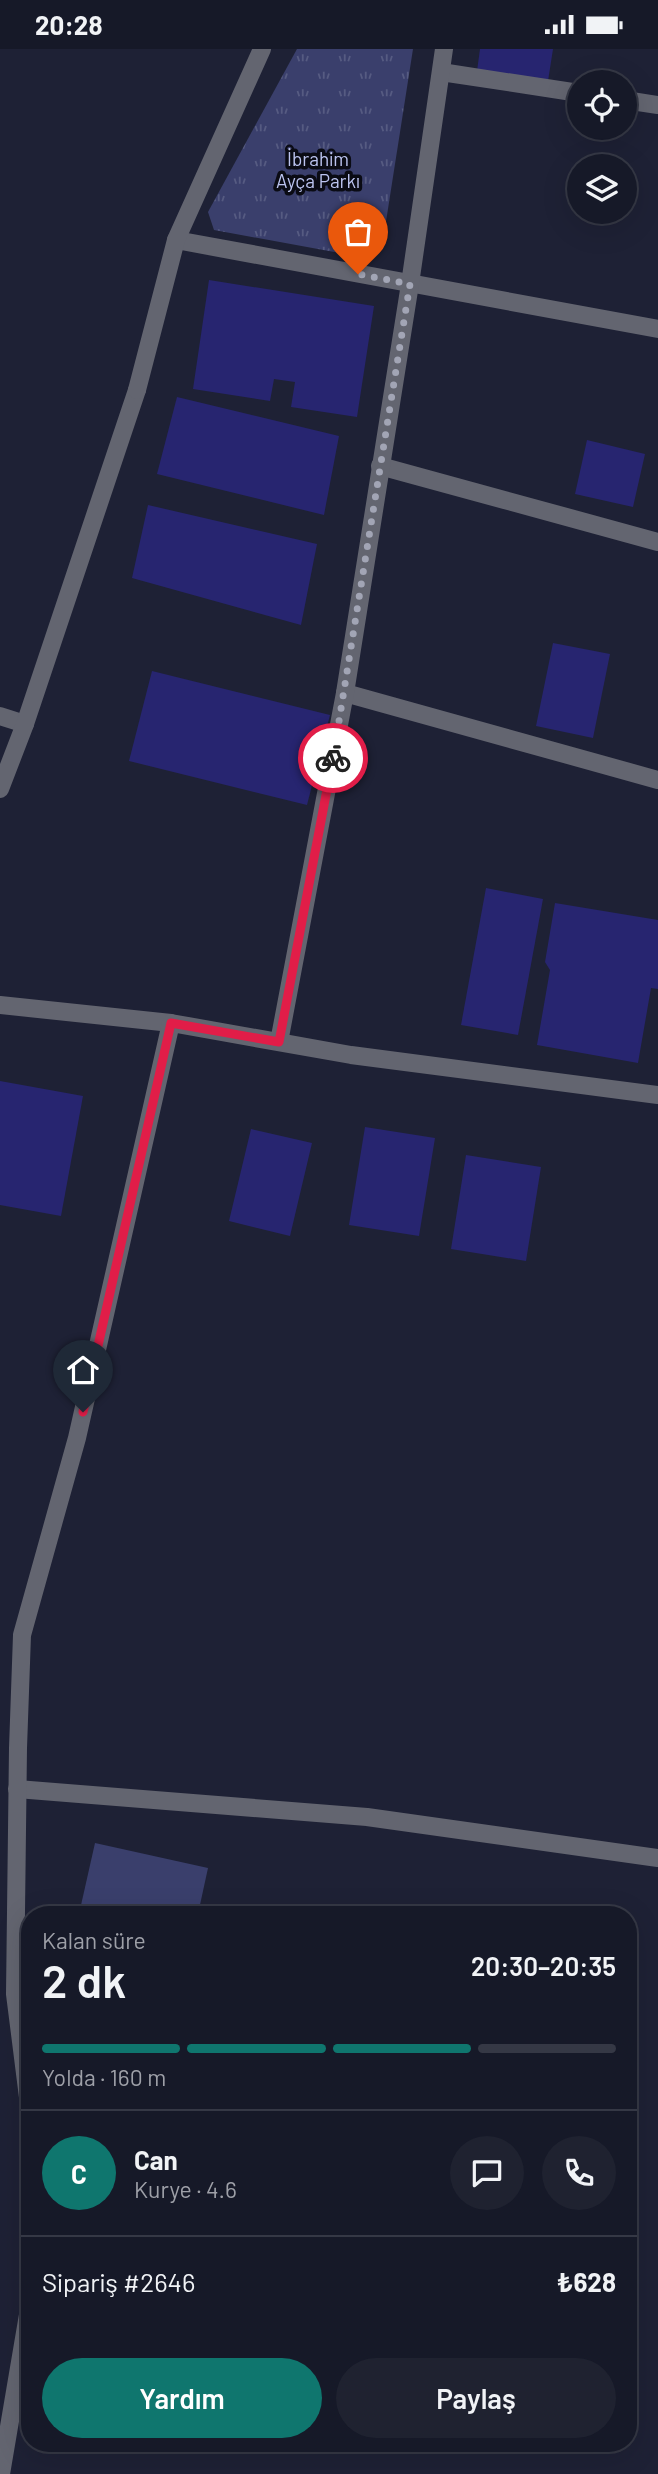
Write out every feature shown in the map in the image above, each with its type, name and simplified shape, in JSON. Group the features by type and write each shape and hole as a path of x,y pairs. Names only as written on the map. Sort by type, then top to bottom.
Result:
{"street":[{"path":"0,789 25,723 137,390 176,240 262,49"},
{"path":"279,1042 345,693 410,284 444,49"},
{"path":"441,72 567,91"},
{"path":"637,102 658,106"},
{"path":"176,240 658,329"},
{"path":"380,466 658,542"},
{"path":"345,693 658,780"},
{"path":"0,716 25,723"},
{"path":"0,1005 171,1023 351,1055 658,1095"},
{"path":"21,2042 15,1994 22,1635 77,1438 171,1023"},
{"path":"17,1789 367,1817 658,1858"},
{"path":"1,2474 21,2356"}],"green space":[{"name":"İbrahim Ayça Parkı","path":"297,49 413,49 382,247 367,258 214,230 208,212"},
{"path":"95,1843 208,1868 200,1906 81,1906"}],"building":[{"path":"480,49 553,49 548,81 477,71"},
{"path":"209,280 374,306 357,417 291,407 295,382 274,379 270,401 193,389"},
{"path":"177,397 339,436 324,515 157,474"},
{"path":"587,440 645,454 633,507 575,494"},
{"path":"148,505 317,544 301,625 132,578"},
{"path":"553,643 610,654 593,738 536,726"},
{"path":"152,671 330,715 307,805 129,761"},
{"path":"486,888 543,899 518,1035 461,1025"},
{"path":"555,903 658,920 658,989 651,988 638,1063 537,1045 550,970 545,962"},
{"path":"0,1081 83,1096 61,1216 0,1205"},
{"path":"365,1127 435,1138 419,1236 349,1225"},
{"path":"251,1129 312,1143 290,1236 229,1221"},
{"path":"466,1155 541,1167 526,1261 451,1249"}],"way so far":[{"path":"333,758 410,284 358,274"}],"route":[{"path":"83,1412 171,1023 279,1042 333,758"}]}
